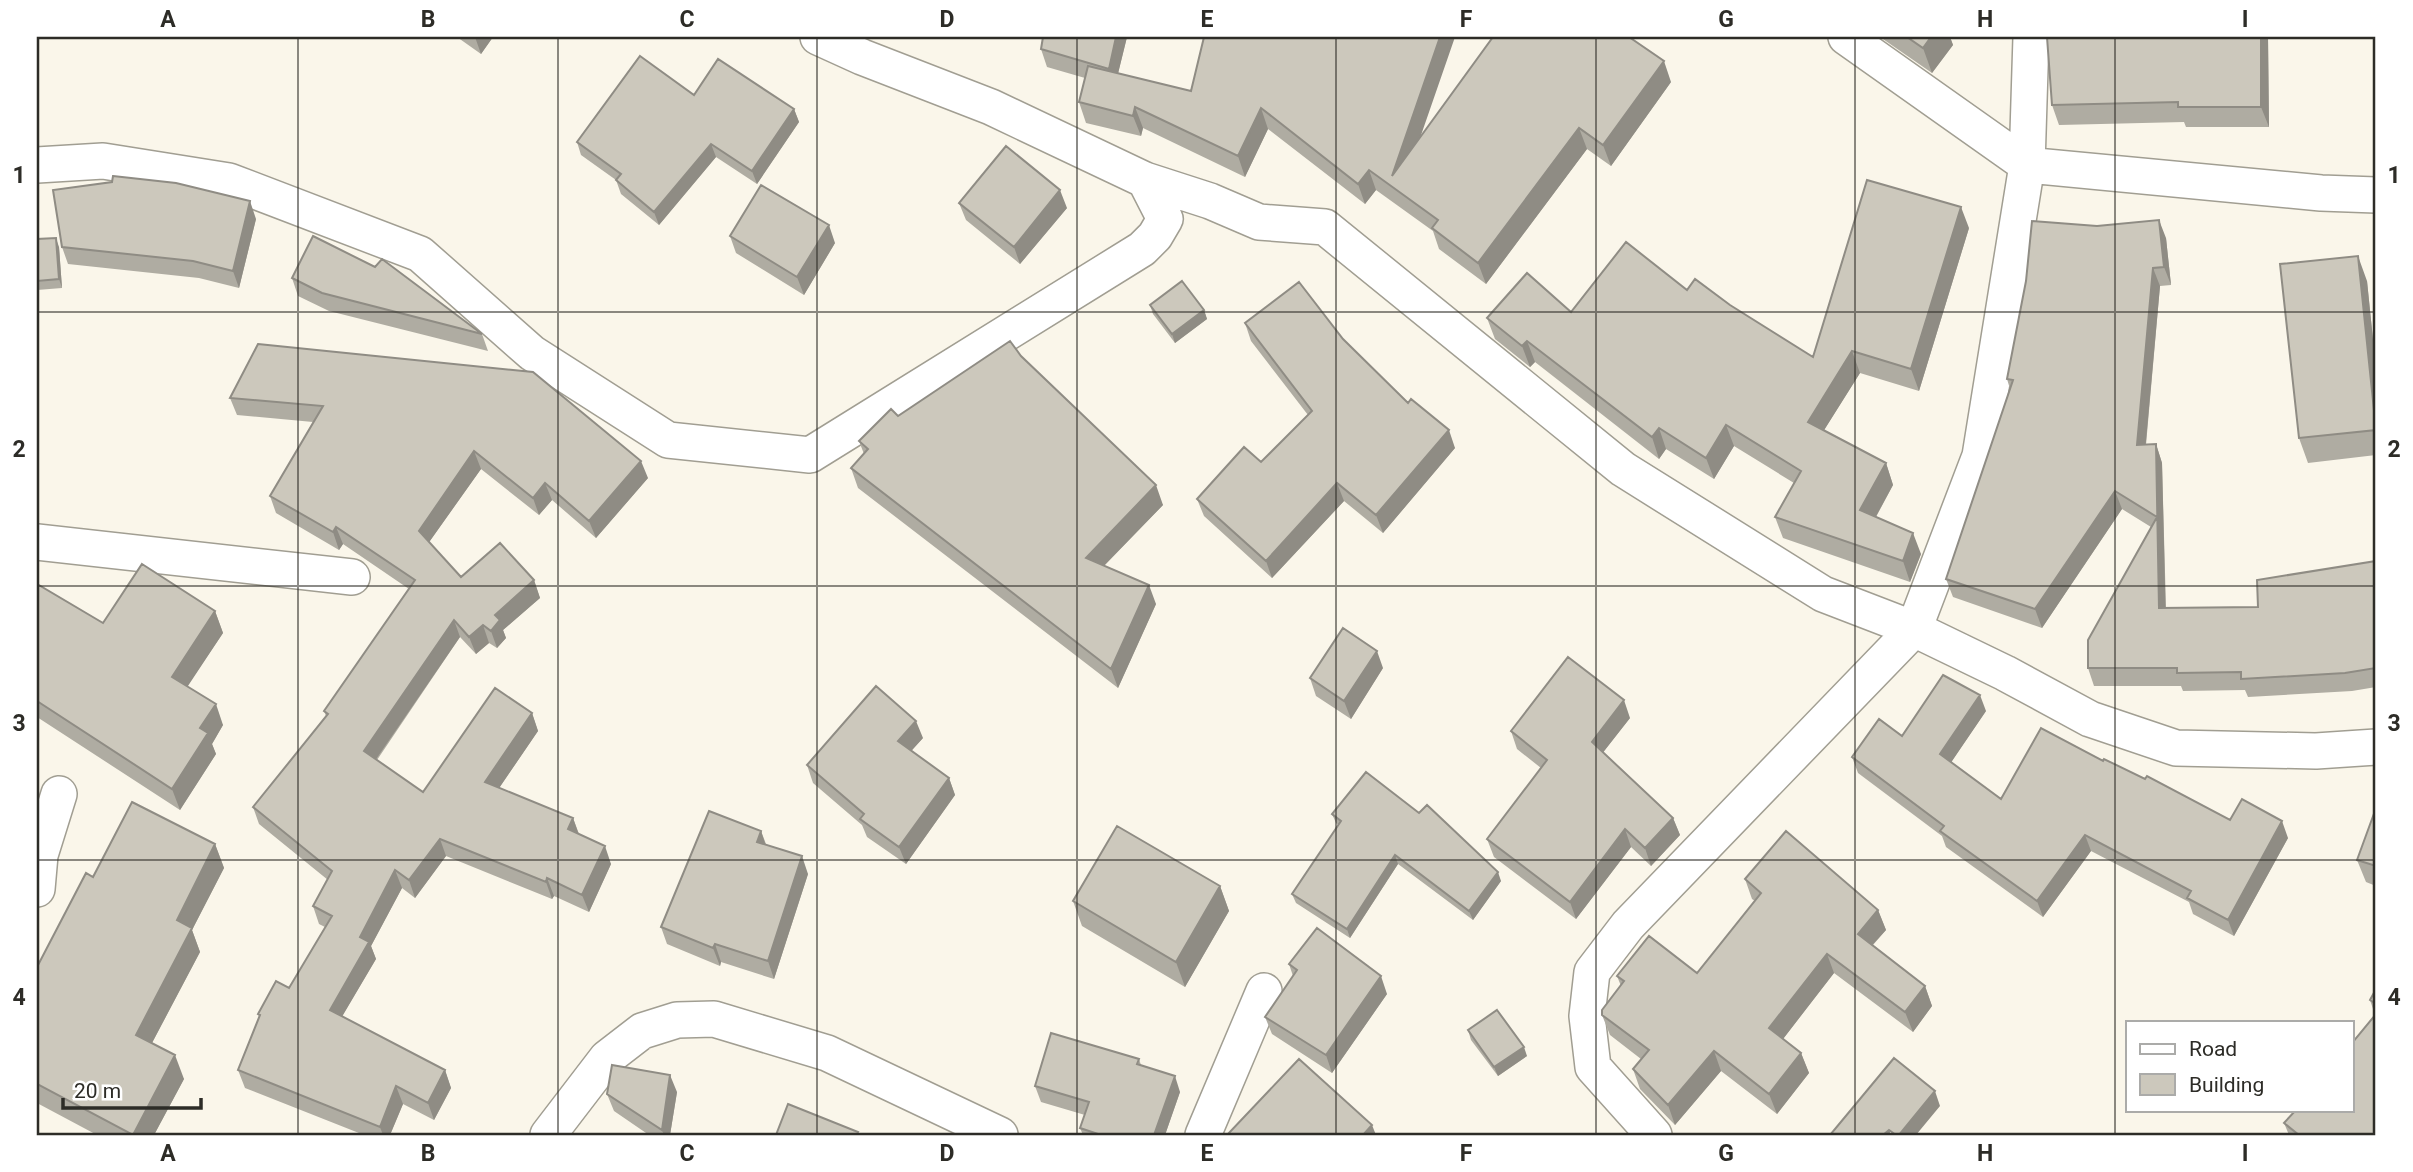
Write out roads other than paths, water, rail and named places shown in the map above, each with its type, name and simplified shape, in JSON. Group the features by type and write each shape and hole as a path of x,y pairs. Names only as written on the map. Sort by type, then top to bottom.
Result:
{"street":[{"path":"818,37 866,47 1145,180 1210,201 1259,222 1325,227 1623,468 1824,594 1914,629 2005,673 2090,719 2175,748 2316,751 2376,747"},
{"path":"1846,37 2027,166 2321,193 2376,195"},
{"path":"1654,1135 1593,1068 1587,1016 1592,972 1628,925 1914,629 1980,456 2027,166 2031,37"},
{"path":"37,165 103,161 229,181 421,254 532,353 667,440 810,455 1142,248 1155,236 1165,219 1210,201"},
{"path":"1145,180 1165,219"},
{"path":"37,542 352,578"},
{"path":"37,889 40,855 59,794"},
{"path":"1203,1135 1264,991"},
{"path":"548,1135 607,1058 642,1031 677,1020 714,1019 827,1053 1000,1135"}]}
